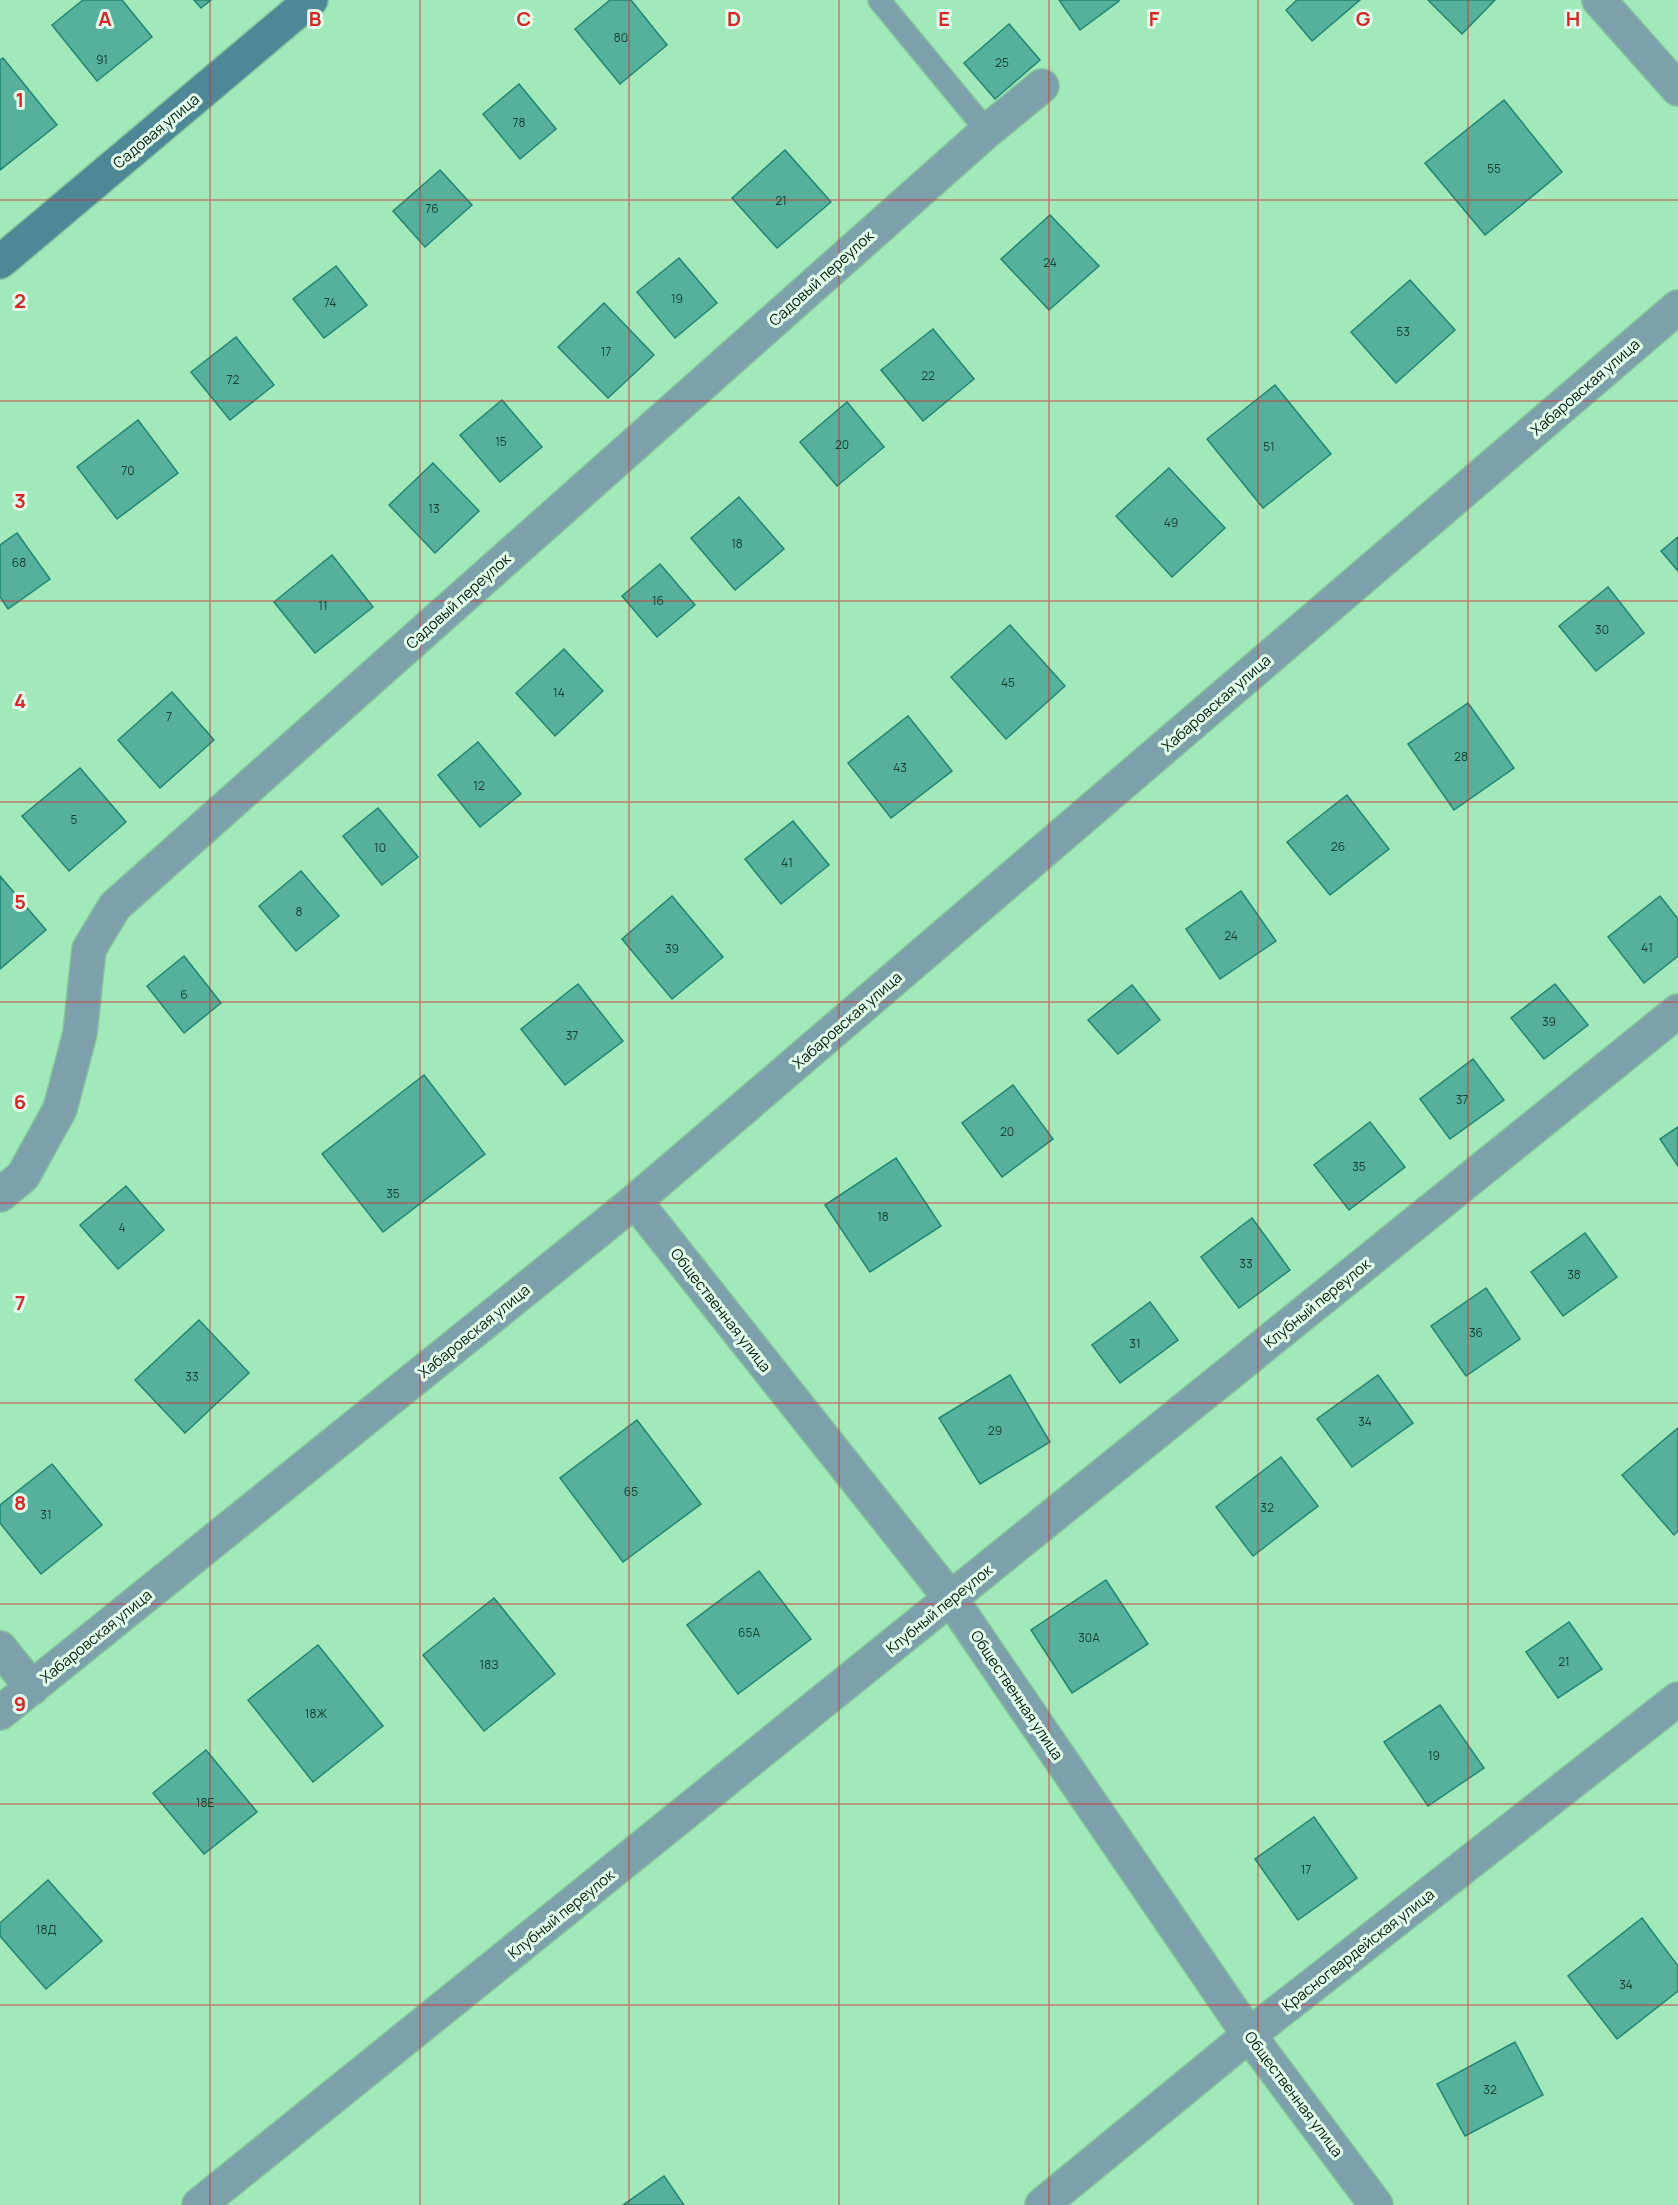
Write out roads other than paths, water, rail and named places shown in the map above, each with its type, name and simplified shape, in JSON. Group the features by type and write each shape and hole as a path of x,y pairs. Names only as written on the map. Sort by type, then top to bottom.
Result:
{"street":[{"name":"Садовая улица","path":"0,262 311,0"},
{"path":"1599,0 1678,89"},
{"name":"Садовый переулок","path":"0,1195 23,1176 60,1109 80,1033 90,949 115,906 987,131 1042,86"},
{"name":"Хабаровская улица","path":"0,1713 635,1201 1678,307"},
{"name":"Клубный переулок","path":"199,2205 1678,1011"},
{"name":"Общественная улица","path":"635,1201 951,1599 1250,2035 1376,2205"},
{"path":"0,1648 32,1688"},
{"name":"Красногвардейская улица","path":"1042,2205 1250,2035 1678,1699"}],"lane":[{"path":"879,0 987,131"}]}
